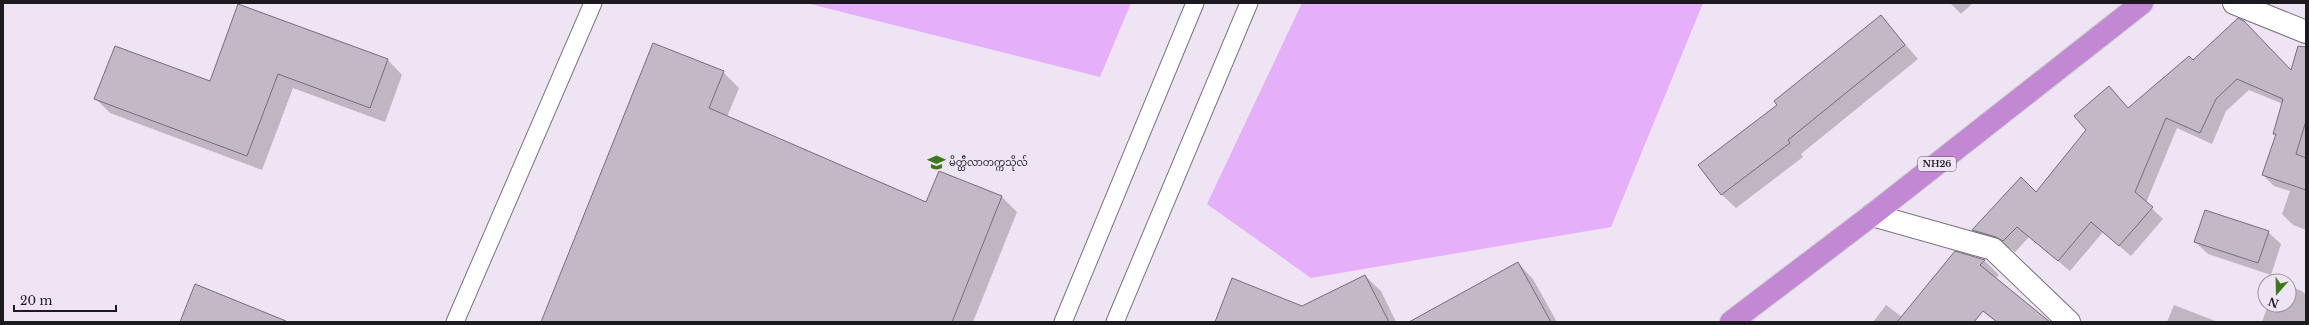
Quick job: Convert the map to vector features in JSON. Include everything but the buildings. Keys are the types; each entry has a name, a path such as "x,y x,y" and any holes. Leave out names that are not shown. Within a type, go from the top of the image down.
{"highway":[{"name":"NH26","path":"1731,322 1872,215 2142,3"}],"street":[{"path":"2234,3 2306,32"},
{"path":"1872,215 1993,249 2069,322"}],"lane":[{"path":"455,322 594,3"},
{"path":"1063,322 1195,3"},
{"path":"1115,322 1249,3"}],"shaded area":[{"path":"806,3 1131,3 1100,77"},
{"path":"1302,3 1703,3 1611,227 1311,278 1207,204"}],"place":[{"name":"မိတ္ထီလာတက္ကသိုလ်","path":"936,162"}]}
